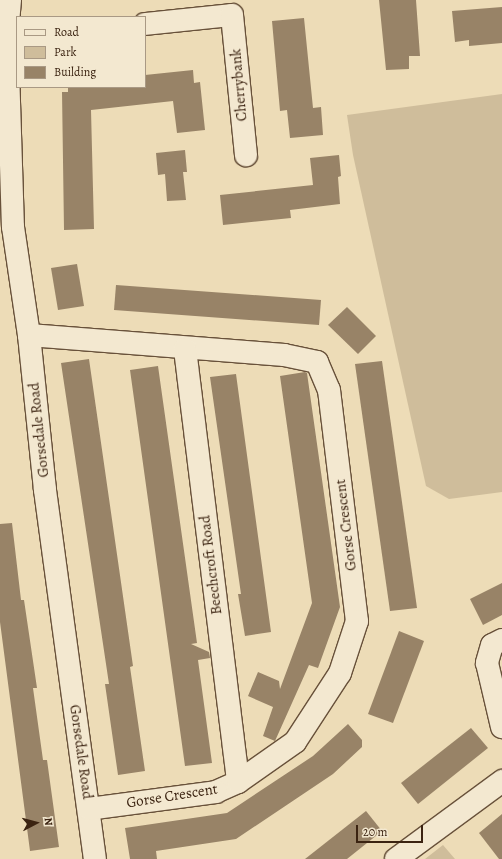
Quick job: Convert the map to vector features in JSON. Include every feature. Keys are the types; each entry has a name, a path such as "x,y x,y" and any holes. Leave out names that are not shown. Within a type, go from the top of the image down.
{"street":[{"name":"Gorsedale Road","path":"10,0 12,37 12,227 29,335 45,490 95,859"},
{"name":"Cherrybank","path":"146,24 232,7 246,155"},
{"name":"Gorse Crescent","path":"29,335 185,349 284,355 317,362 329,390 358,621 340,673 295,742 238,782 216,792 89,809"},
{"name":"Beechcroft Road","path":"185,349 238,782"},
{"path":"502,640 492,645 488,663 502,727"},
{"path":"396,859 502,781"}],"green space":[{"path":"502,94 502,492 449,499 426,486 353,155 347,115"},
{"path":"443,845 455,859 425,859"}],"building":[{"path":"379,0 416,0 420,56 409,56 409,69 386,70"},
{"path":"502,7 502,43 469,46 469,40 455,42 452,11"},
{"path":"304,18 313,108 321,107 323,135 290,138 287,110 280,111 272,21"},
{"path":"193,70 194,83 200,82 205,130 177,133 173,101 91,110 94,229 64,230 62,92 68,92 68,88 146,88 146,75"},
{"path":"185,150 187,172 183,172 186,200 167,201 165,174 158,175 156,153"},
{"path":"339,155 341,176 338,177 340,204 290,210 291,218 223,225 220,195 313,185 310,158"},
{"path":"77,264 84,306 58,310 51,268"},
{"path":"116,285 321,300 319,325 114,310"},
{"path":"347,307 376,336 358,354 328,325"},
{"path":"89,359 133,666 130,667 145,771 118,775 105,684 109,684 61,363"},
{"path":"382,361 417,608 390,611 355,364"},
{"path":"158,366 197,643 191,644 209,652 210,658 198,660 212,763 185,766 130,370"},
{"path":"305,372 307,373 340,607 318,668 309,665 275,741 263,736 273,707 248,696 258,672 279,681 280,689 312,603 280,376"},
{"path":"236,374 271,632 245,636 238,594 241,594 210,377"},
{"path":"12,523 21,600 24,600 37,688 33,688 43,760 47,760 59,847 30,851 0,622 0,524"},
{"path":"502,583 502,615 483,625 470,599"},
{"path":"399,631 424,641 393,723 368,714"},
{"path":"348,724 362,740 362,747 333,774 236,839 156,851 157,859 130,859 125,828 227,813 313,756"},
{"path":"471,728 488,748 418,804 401,783"},
{"path":"366,811 382,831 347,859 305,859"},
{"path":"502,814 502,859 499,859 479,833"}]}
